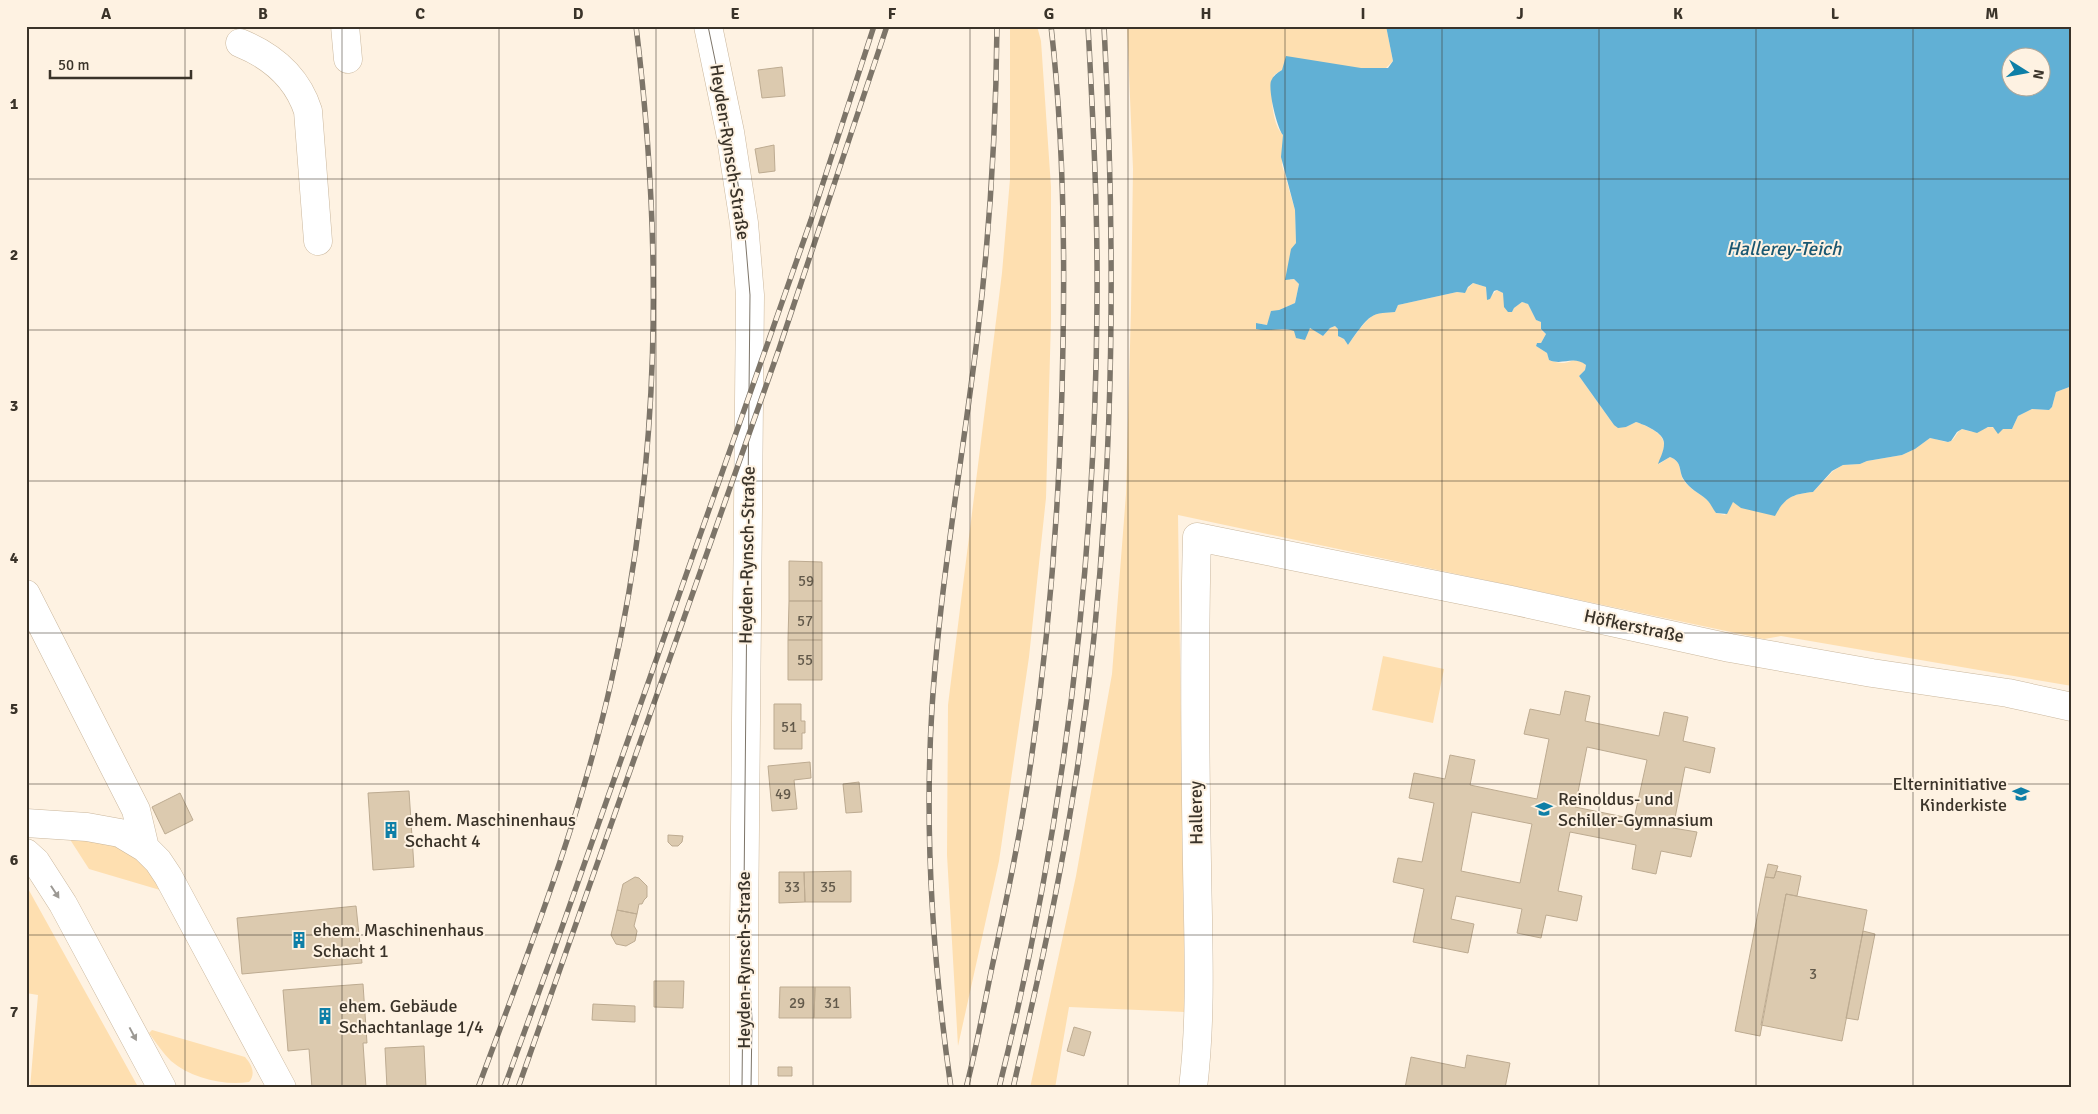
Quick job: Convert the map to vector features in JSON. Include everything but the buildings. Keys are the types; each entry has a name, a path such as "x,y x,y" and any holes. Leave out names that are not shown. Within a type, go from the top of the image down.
{"street":[{"path":"345,26 348,59"},
{"name":"Heyden-Rynsch-Straße","path":"708,26 730,132 740,196 750,295 744,1088"},
{"path":"240,43 258,51 287,72 303,95 308,111 318,240"},
{"name":"Höfkerstraße","path":"1197,537 1502,598 1730,648 1872,673 2008,693 2072,707"},
{"name":"Hallerey","path":"1193,1088 1198,1022 1199,951 1195,743 1197,537"},
{"path":"26,594 136,810 146,848"},
{"path":"26,823 87,827 120,833 146,848 168,876 282,1088"},
{"path":"26,852 36,862 63,904 162,1088"}],"shaded area":[{"path":"1010,26 1037,26 1041,41 1051,187 1051,320 1046,498 1029,657 999,861 958,1046 947,855 948,705 1002,273 1010,179"},
{"path":"1127,26 1386,26 1393,61 1385,69 1282,70 1274,75 1272,106 1276,123 1283,135 1282,165 1295,210 1296,243 1290,280 1294,279 1299,284 1295,303 1279,310 1267,325 1256,323 1269,328 1283,330 1311,328 1323,336 1330,328 1335,326 1338,329 1339,337 1344,339 1348,345 1373,315 1395,312 1398,305 1457,292 1463,293 1473,283 1486,287 1487,300 1497,290 1503,293 1512,312 1522,302 1528,304 1536,320 1541,322 1541,330 1546,334 1541,343 1537,343 1536,346 1547,353 1549,360 1566,363 1579,360 1586,365 1585,370 1579,376 1614,425 1626,427 1636,422 1661,436 1664,446 1659,464 1670,457 1677,461 1684,481 1707,500 1716,513 1725,515 1733,502 1775,515 1786,500 1795,495 1813,492 1833,471 1843,465 1860,464 1902,455 1915,449 1930,438 1949,442 1962,429 1972,432 1989,427 2012,429 2018,416 2032,409 2049,410 2052,407 2056,392 2072,386 2072,686 1781,636 1764,639 1178,515 1185,1012 1069,1007 1055,1088 1030,1088 1076,876 1112,674 1126,494 1131,309 1133,169"},
{"path":"1383,656 1444,669 1433,723 1372,710"},
{"path":"72,838 120,847 147,867 160,890 89,869 71,841"},
{"path":"26,885 137,1088 30,1088 38,995 26,993"},
{"path":"152,1030 245,1057 250,1063 252,1070 251,1079 249,1082 239,1083 219,1082 188,1072 165,1055 149,1033"}],"water":[{"name":"Hallerey-Teich","path":"1386,26 2072,26 2072,386 2056,392 2052,407 2049,410 2032,409 2018,416 2012,429 2003,429 1998,434 1993,427 1988,427 1977,433 1962,429 1948,442 1930,438 1915,449 1902,455 1860,464 1843,465 1832,471 1813,492 1795,495 1786,501 1775,516 1741,508 1733,502 1727,514 1716,513 1707,500 1689,486 1682,477 1677,461 1670,457 1658,464 1664,444 1658,433 1636,422 1626,427 1618,428 1614,425 1579,376 1585,370 1586,365 1577,361 1554,362 1549,360 1547,353 1536,346 1537,343 1541,343 1546,334 1541,329 1541,322 1536,320 1528,304 1522,302 1512,312 1508,312 1504,307 1503,293 1497,290 1487,300 1486,287 1473,283 1465,293 1457,292 1398,305 1395,312 1376,314 1368,319 1348,345 1344,339 1338,336 1338,329 1335,326 1330,328 1323,336 1310,328 1305,340 1296,338 1294,331 1256,329 1256,323 1267,325 1271,311 1279,310 1295,303 1299,284 1294,279 1285,280 1291,249 1296,243 1295,210 1281,157 1283,135 1278,125 1272,100 1270,86 1272,79 1282,70 1286,56 1361,68 1388,68 1393,61"}],"tram line":[{"path":"708,26 730,132 744,223 750,295 742,1088"},
{"path":"750,989 752,1019 751,1088"}],"railway":[{"path":"478,1088 552,885 585,782 612,678 628,597 640,516 648,434 652,353 651,190 636,26"},
{"path":"504,1088 811,220 874,26"},
{"path":"518,1088 779,349 887,26"},
{"path":"951,1088 939,994 932,899 929,803 932,708 940,614 972,378 986,255 994,140 997,26"},
{"path":"966,1088 1008,893 1027,788 1044,657 1054,552 1062,395 1064,264 1061,145 1051,26"},
{"path":"999,1088 1022,992 1058,797 1082,602 1095,405 1097,306 1096,201 1088,26"},
{"path":"1013,1088 1058,883 1085,716 1096,618 1104,520 1111,322 1111,224 1104,26"}],"place":[{"name":"Elterninitiative Kinderkiste","path":"2021,794"},
{"name":"Reinoldus- und Schiller-Gymnasium","path":"1544,809"},
{"name":"ehem. Maschinenhaus Schacht 4","path":"391,830"},
{"name":"ehem. Maschinenhaus Schacht 1","path":"299,940"},
{"name":"ehem. Gebäude Schachtanlage 1/4","path":"325,1016"}]}
